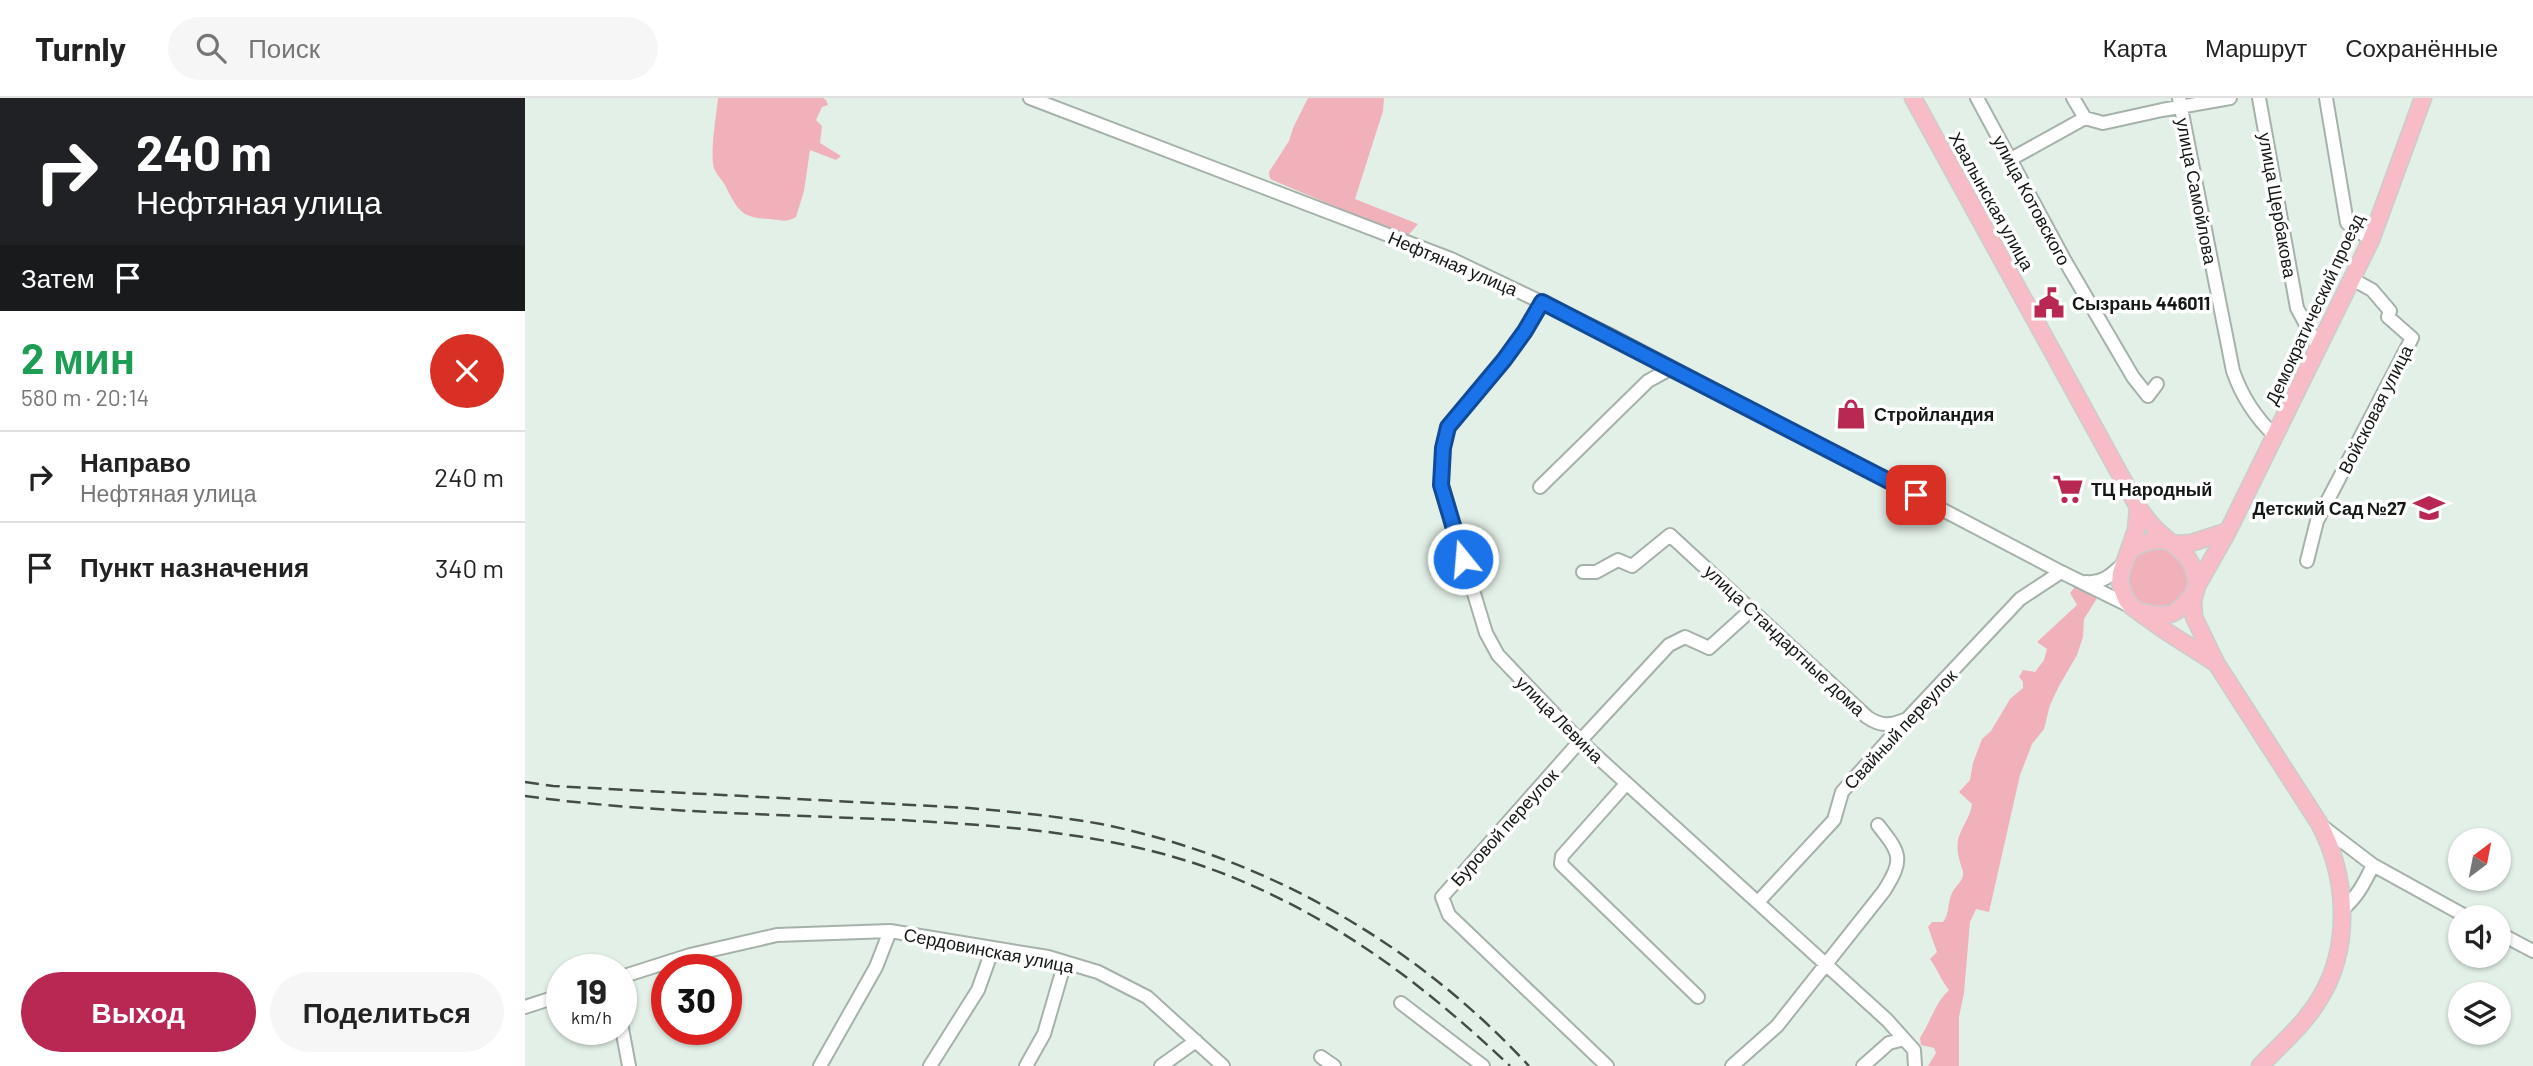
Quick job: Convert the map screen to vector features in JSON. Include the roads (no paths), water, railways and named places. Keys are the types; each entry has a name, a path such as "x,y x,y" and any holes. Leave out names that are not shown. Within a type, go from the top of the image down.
{"main road":[{"name":"Хвалынская улица","path":"1913,98 2138,507 2156,531 2173,543"},
{"name":"Демократический проезд","path":"2197,588 2319,349 2371,240 2423,98"},
{"path":"2138,507 2136,530 2121,573 2122,591 2136,609 2216,663"},
{"path":"2127,557 2140,544 2152,541 2191,543 2228,531"},
{"path":"2173,543 2187,555 2192,565 2197,588 2193,601 2193,617 2216,663 2319,823 2330,844 2338,877 2342,911 2339,949 2326,988 2306,1017 2260,1066"},
{"path":"2136,609 2161,616 2173,614 2184,606 2197,588"}],"street":[{"name":"улица Котовского","path":"1977,98 2064,261 2133,377 2148,396 2157,384"},
{"path":"2073,98 2085,118 2103,124 2180,102 2231,98"},
{"path":"2084,98 2085,118"},
{"name":"улица Щербакова","path":"2259,98 2297,309 2319,349"},
{"path":"2326,98 2347,223 2371,240"},
{"name":"Нефтяная улица","path":"1034,99 1451,259 1672,368 2136,609"},
{"name":"улица Самойлова","path":"2180,102 2233,371 2242,395 2260,422 2275,436"},
{"path":"2011,159 2085,118"},
{"name":"Войсковая улица","path":"2307,561 2317,521 2412,338 2388,317 2390,311 2372,290 2352,279"},
{"name":"улица Левина","path":"1542,302 1504,360 1448,427 1443,448 1441,485 1486,633 1498,655 1580,741 1887,1020 1914,1050 1915,1066"},
{"path":"1540,487 1648,381 1672,368"},
{"name":"улица Стандартные дома","path":"1583,572 1596,572 1618,560 1632,566 1670,535 1867,717 1875,722 1891,725 1907,719"},
{"path":"2082,582 2096,583 2110,576 2127,557"},
{"name":"Свайный переулок","path":"1758,902 1833,820 1842,792 1907,719 2019,599 2061,572"},
{"name":"Буровой переулок","path":"1607,1066 1449,915 1442,897 1669,645 1685,637 1709,648 1751,610"},
{"path":"1626,784 1562,856 1561,864 1697,998"},
{"path":"2319,823 2373,865 2448,906"},
{"path":"1732,1066 1777,1026 1884,891 1897,869 1896,848 1878,825"},
{"path":"2342,911 2358,893 2373,865"},
{"path":"820,1066 876,967 890,931"},
{"name":"Сердовинская улица","path":"637,972 690,955 777,935 890,931 1065,962 1098,972 1147,997 1223,1066"},
{"path":"2511,939 2533,951"},
{"path":"930,1066 978,990 993,948"},
{"path":"1027,1066 1044,1034 1065,962"},
{"path":"525,1007 546,1000"},
{"path":"1401,1003 1483,1066"},
{"path":"1863,1066 1889,1043 1904,1039"},
{"path":"1161,1066 1196,1041"},
{"path":"625,1045 629,1066"},
{"path":"1321,1058 1334,1066"}],"railway":[{"path":"525,782 553,786 969,808 1085,821 1162,839 1221,858 1334,911 1387,944 1437,981 1485,1022 1529,1066"},
{"path":"525,796 665,809 1024,829 1107,841 1188,861 1268,893 1343,934 1412,981 1510,1066"}],"place":[{"name":"Сызрань 446011","path":"2049,303"},
{"name":"Стройландия","path":"1851,414"},
{"name":"ТЦ Народный","path":"2068,489"},
{"name":"Детский Сад №27","path":"2429,508"}]}
